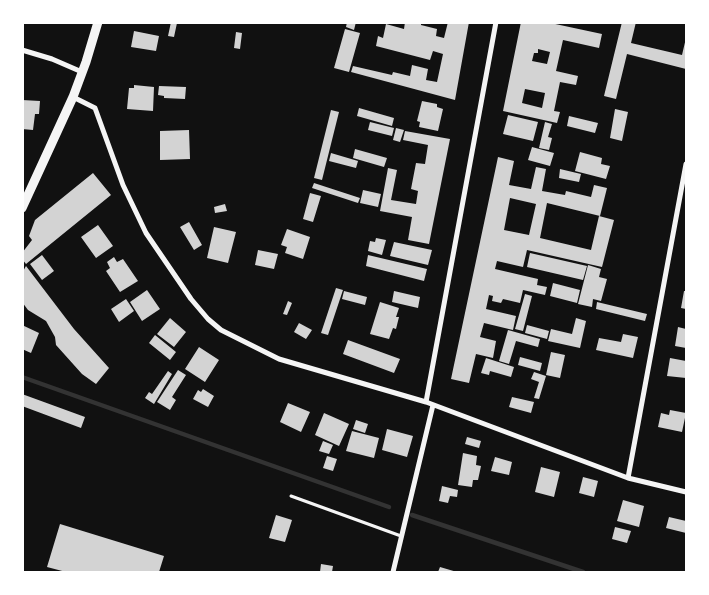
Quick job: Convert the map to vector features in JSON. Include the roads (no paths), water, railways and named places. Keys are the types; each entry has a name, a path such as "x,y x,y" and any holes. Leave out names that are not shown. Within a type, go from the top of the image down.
{"street":[{"path":"22,208 73,97 98,22"},
{"path":"426,402 496,22"},
{"path":"22,50 52,59 82,72"},
{"path":"73,97 95,108 123,185 146,233 191,299 208,319 240,340 279,359 426,402 628,478 686,492"},
{"path":"628,478 686,164"},
{"path":"393,572 433,405"}],"lane":[{"path":"291,496 402,536"}],"waterway":[{"path":"22,377 389,507"},
{"path":"412,515 583,572"}]}
